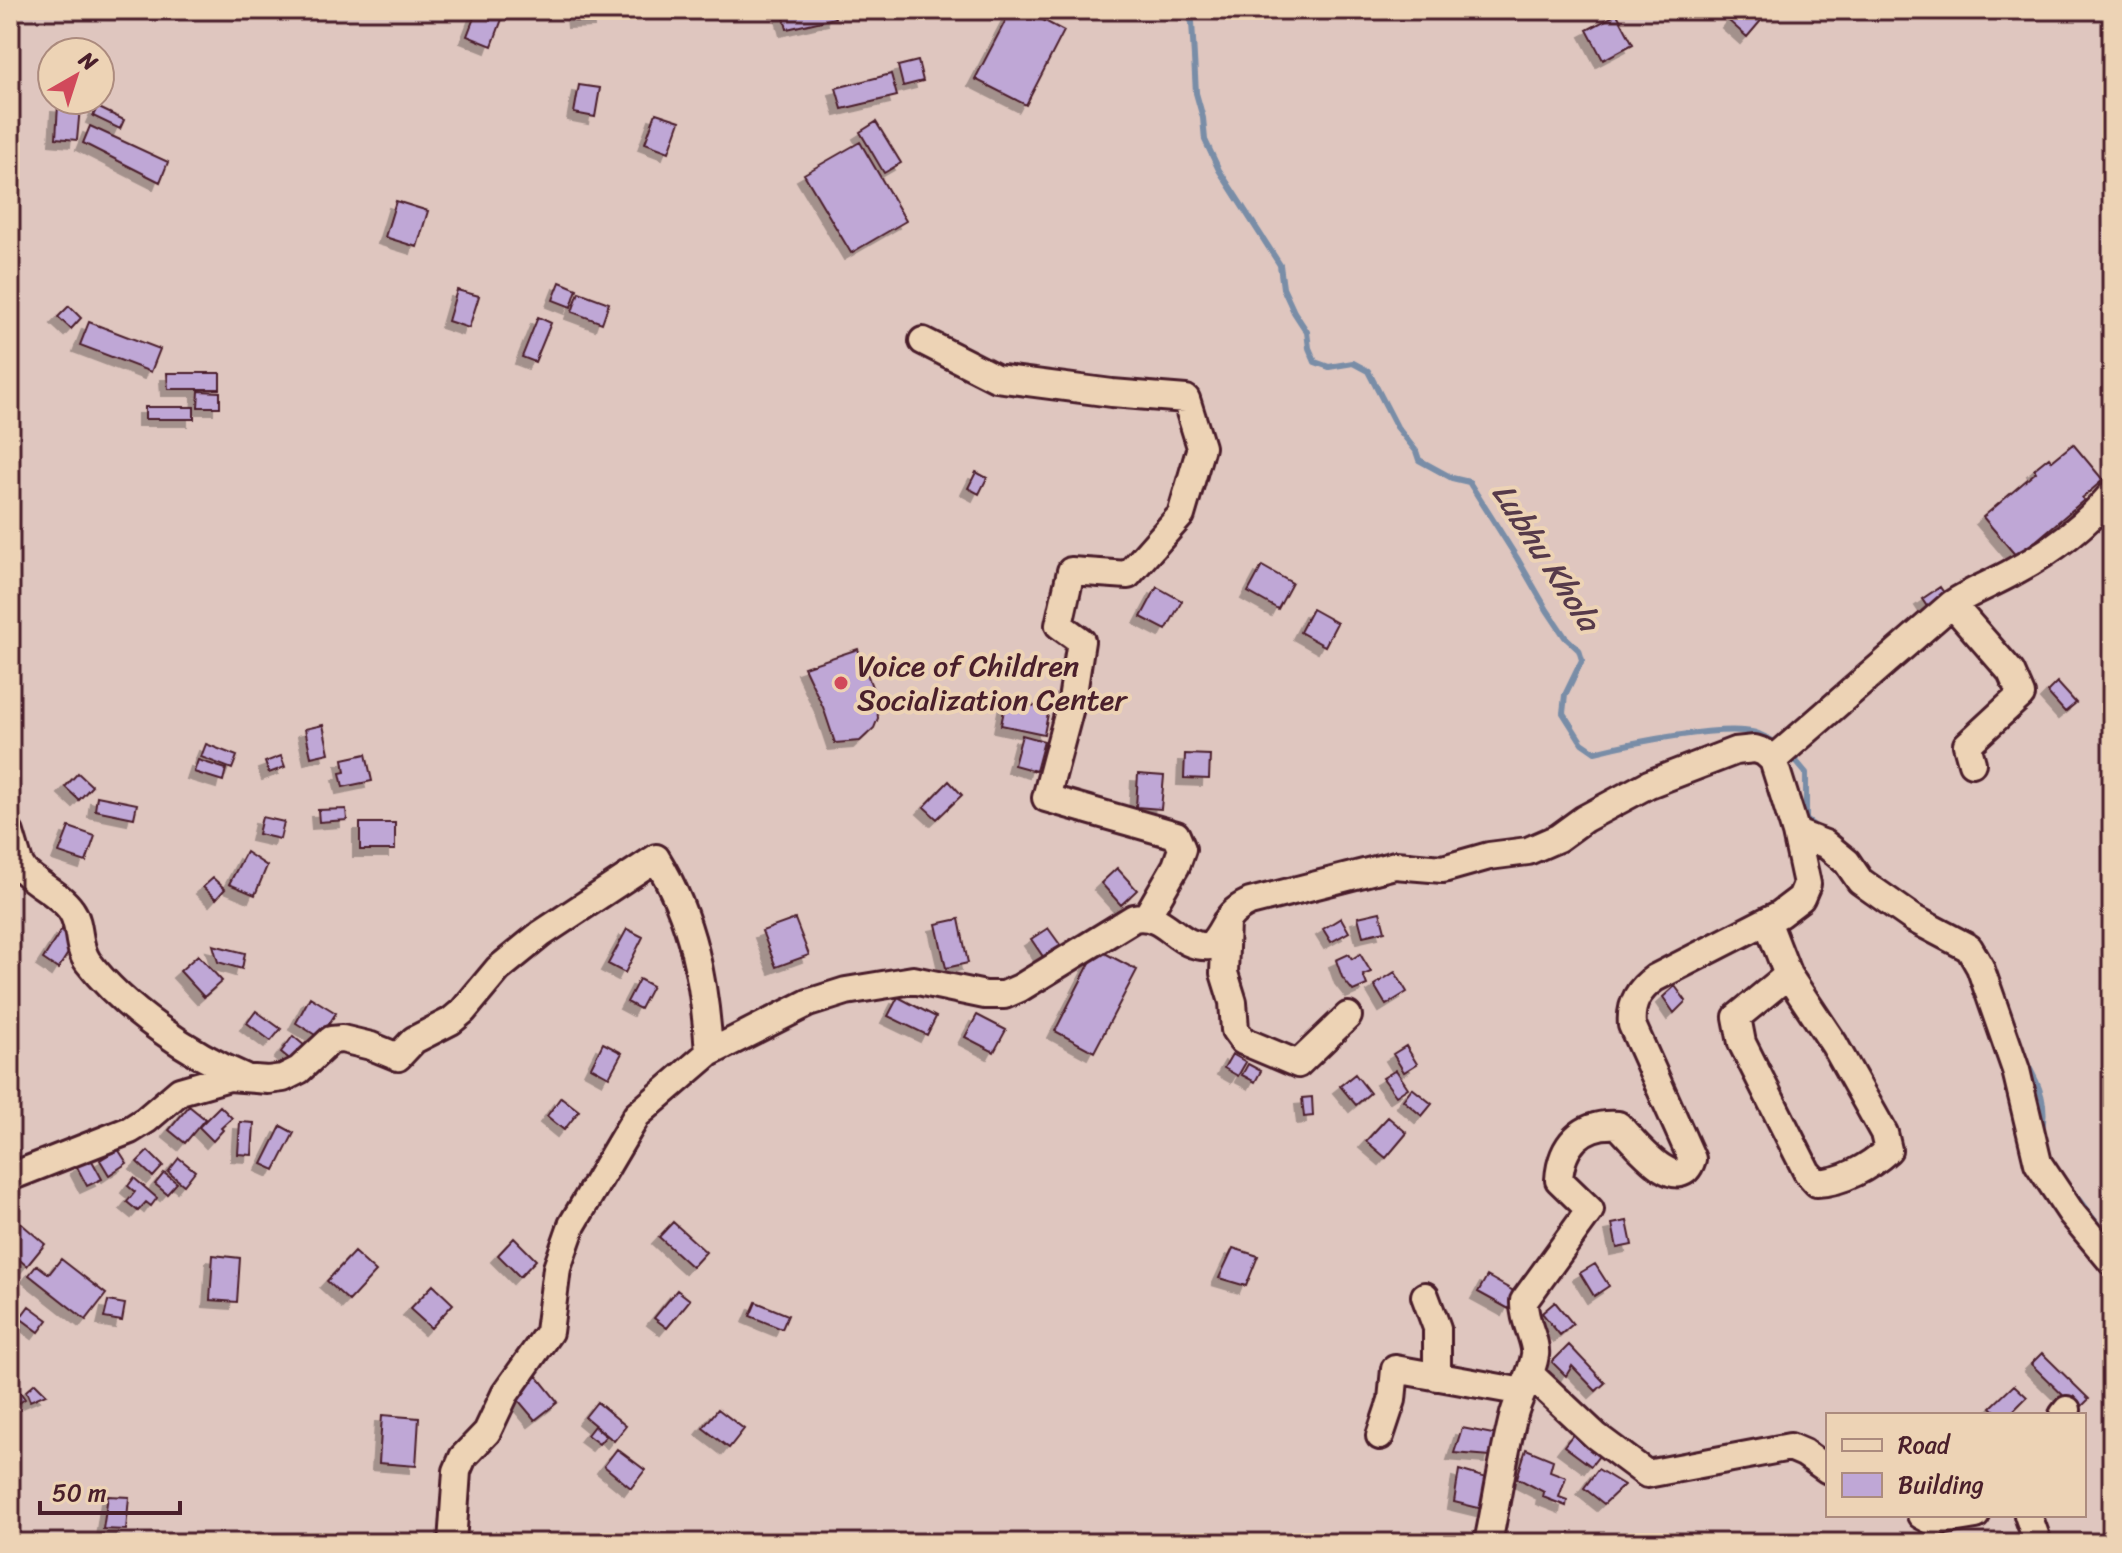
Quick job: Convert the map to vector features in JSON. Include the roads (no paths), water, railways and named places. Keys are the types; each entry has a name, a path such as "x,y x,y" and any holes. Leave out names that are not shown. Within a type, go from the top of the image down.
{"street":[{"path":"923,341 996,378 1186,399 1201,447 1181,515 1128,575 1071,571 1059,625 1081,641 1072,700 1046,798 1176,835 1182,849 1176,866 1147,916"},
{"path":"452,1543 457,1471 463,1457 487,1432 505,1394 549,1332 557,1268 572,1225 637,1115 709,1053 808,1003 846,991 913,980 985,995 1004,995 1134,918 1147,916 1157,920 1183,941 1199,947 1210,946 1217,939 1226,918 1238,908 1262,898 1395,865 1443,869 1489,856 1528,851 1558,838 1584,819 1649,784 1735,751 1782,751 1952,604 1976,588 2011,574 2063,543 2112,494"},
{"path":"1952,604 2011,672 2021,695 1967,745 1972,763"},
{"path":"1488,1543 1525,1385 1536,1351 1523,1313 1524,1301 1590,1210 1559,1180 1565,1150 1575,1137 1588,1128 1618,1125 1661,1169 1672,1174 1683,1173 1690,1168 1692,1159 1632,1025 1633,1003 1655,978 1767,921 1801,898 1807,884 1782,751"},
{"path":"10,833 24,871 70,907 76,917 82,953 104,980 154,1023 214,1064 244,1077"},
{"path":"1796,833 1825,844 1847,862 1860,881 1914,919 1969,948 1980,967 2012,1057 2038,1163 2072,1214 2112,1262"},
{"path":"10,1177 130,1130 180,1091 229,1077 283,1078 299,1070 331,1040 342,1039 371,1046 398,1057 414,1040 451,1021 463,1011 498,969 541,934 656,858 669,880 698,960 706,1007 709,1053"},
{"path":"1226,918 1224,973 1233,1002 1235,1030 1243,1041 1298,1064 1348,1016"},
{"path":"1767,921 1788,975 1834,1044 1884,1133 1888,1150 1876,1160 1831,1183 1817,1183 1807,1172 1742,1043 1737,1027 1737,1017 1788,975"},
{"path":"1425,1296 1437,1328 1437,1377"},
{"path":"1380,1436 1392,1400 1395,1369 1512,1390 1525,1385"},
{"path":"1525,1385 1647,1474 1790,1447 1826,1469"},
{"path":"1925,1517 1934,1522 1964,1517"},
{"path":"2029,1517 2038,1543"}],"waterway":[{"name":"Lubhu Khola","path":"1183,10 1192,22 1196,93 1205,140 1219,170 1280,265 1283,288 1307,332 1315,362 1329,367 1353,363 1368,371 1397,427 1416,451 1419,460 1452,478 1469,482 1547,610 1565,637 1579,650 1582,660 1565,695 1563,713 1582,743 1595,752 1676,736 1741,731 1756,733 1779,744"},
{"name":"Lubhu Khola","path":"1790,754 1806,773 1806,820 1820,830"},
{"name":"Lubhu Khola","path":"2026,1062 2041,1096 2044,1114 2041,1134"},
{"name":"Lubhu Khola","path":"2063,1179 2112,1243"}],"place":[{"name":"Voice of Children Socialization Center","path":"841,683"}]}
